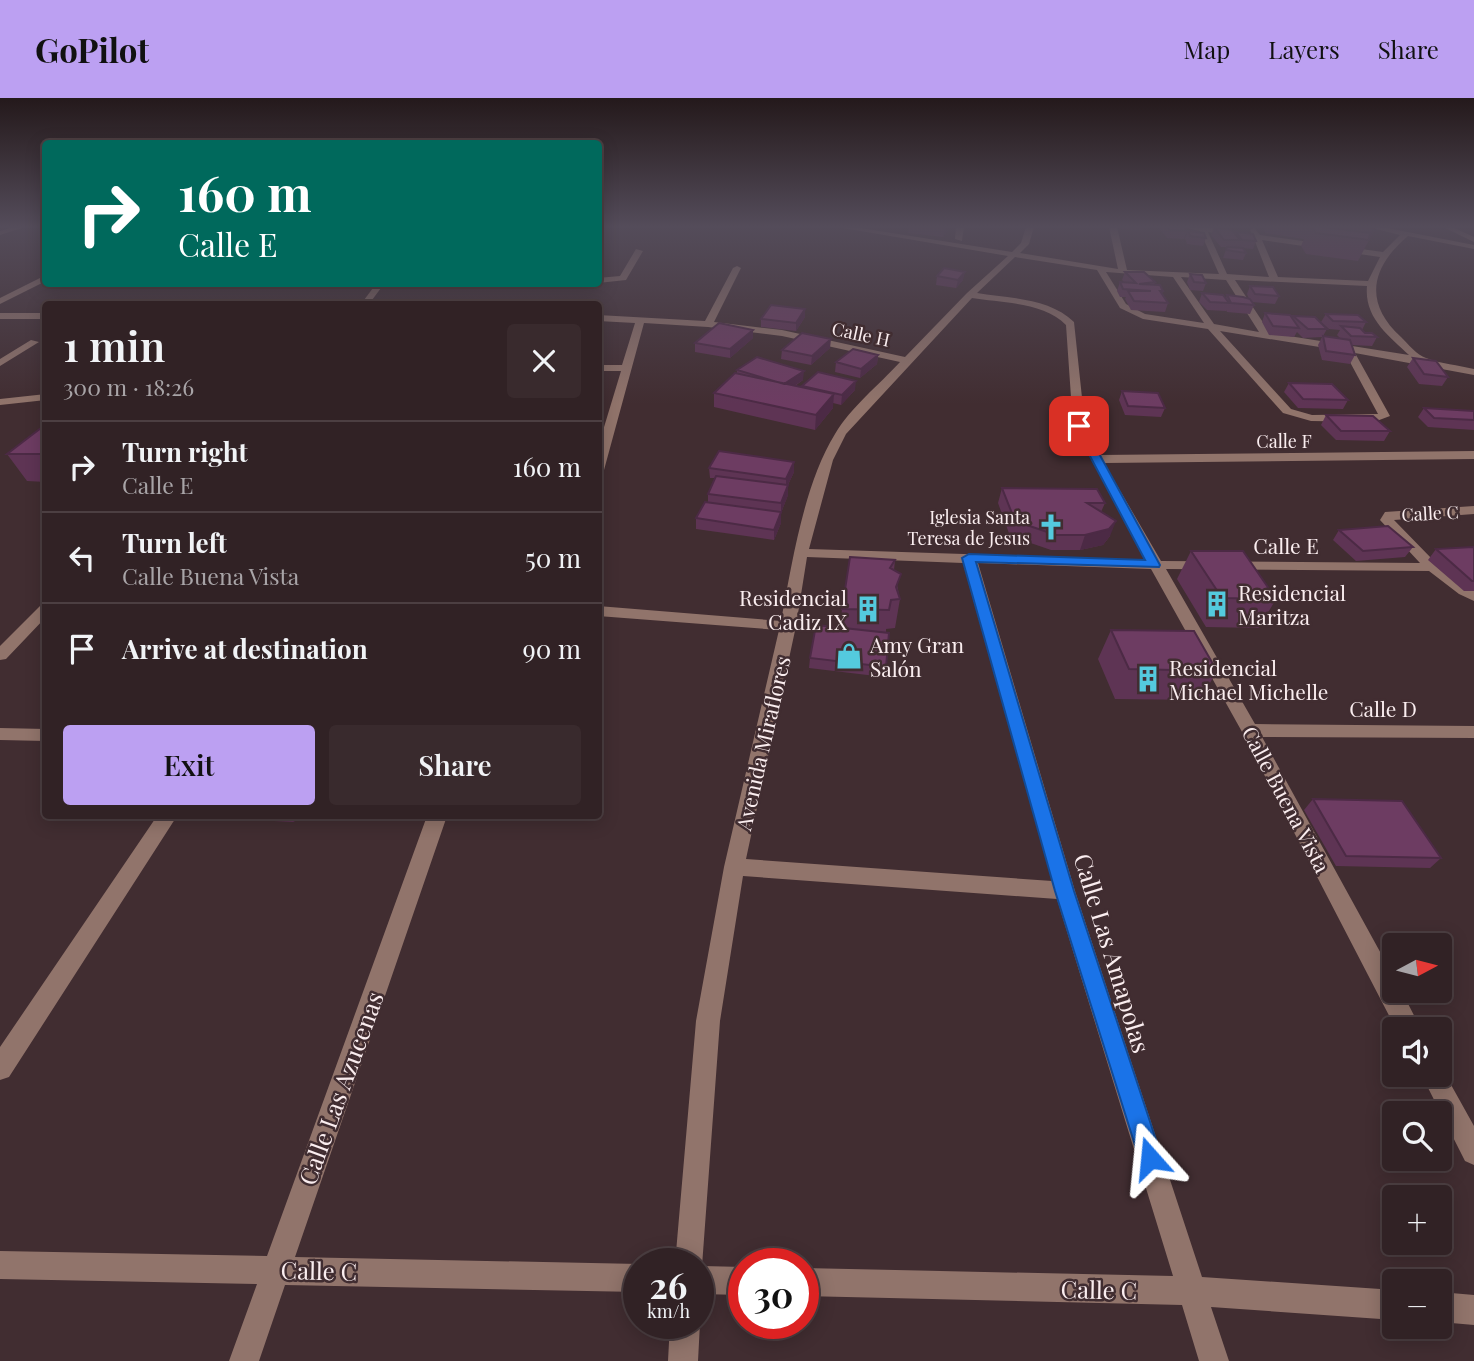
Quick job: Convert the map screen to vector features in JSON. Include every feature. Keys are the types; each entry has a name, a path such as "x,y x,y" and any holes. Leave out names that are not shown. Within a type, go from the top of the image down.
{"street":[{"path":"0,301 29,286"},
{"path":"708,324 728,286"},
{"name":"Avenida Miraflores","path":"691,1248 708,1021 734,867 788,626 801,553 827,460 841,433 858,413 980,286"},
{"path":"1111,286 1127,310 1154,319 1420,360 1474,372"},
{"path":"1183,286 1211,327 1287,411 1311,418 1380,418 1384,413 1348,349"},
{"path":"1233,286 1266,336"},
{"path":"1370,286 1369,299 1373,310 1420,360"},
{"name":"Calle Buena Vista","path":"970,295 1049,309 1072,324 1079,426 1154,565 1250,730 1403,1017"},
{"path":"0,316 42,316"},
{"name":"Calle H","path":"602,318 708,324 782,333 908,361"},
{"path":"602,462 640,320"},
{"path":"0,363 34,342"},
{"path":"602,368 628,368"},
{"path":"0,402 42,397"},
{"name":"Calle F","path":"1095,459 1474,455"},
{"name":"Calle C","path":"1434,567 1390,524 1387,517 1396,514 1474,510"},
{"name":"Calle E","path":"801,553 1154,565 1434,567"},
{"name":"Calle Las Amapolas","path":"969,558 1065,891 1214,1361"},
{"path":"1434,567 1457,587 1474,596"},
{"path":"602,611 788,626"},
{"path":"0,655 42,612"},
{"name":"Calle D","path":"1250,730 1474,732"},
{"path":"0,734 42,735"},
{"path":"0,1068 165,819"},
{"name":"Calle Las Azucenas","path":"244,1361 436,819"},
{"path":"734,867 1065,891"},
{"path":"1440,1087 1474,1152"},
{"name":"Calle C","path":"0,1265 623,1278"},
{"name":"Calle C","path":"819,1282 1193,1291 1382,1303"},
{"path":"1452,1308 1474,1310"},
{"path":"683,1361 684,1339"}],"building":[{"path":"1122,286 1160,286 1163,291 1160,291 1168,303 1134,301 1128,291 1151,291 1123,289"},
{"path":"1250,286 1273,287 1279,296 1255,294"},
{"path":"1202,293 1223,295 1229,303 1210,302"},
{"path":"1227,295 1250,299 1254,305 1231,303"},
{"path":"771,305 805,309 796,323 761,319"},
{"path":"1265,313 1290,315 1299,328 1273,326"},
{"path":"1326,314 1358,315 1366,322 1333,321"},
{"path":"1293,316 1315,317 1327,329 1308,329"},
{"path":"719,323 753,330 730,349 695,343"},
{"path":"1341,326 1360,328 1377,337 1351,336"},
{"path":"802,333 831,339 812,356 782,350"},
{"path":"1323,336 1350,340 1355,355 1326,351"},
{"path":"853,349 878,355 861,369 836,362"},
{"path":"757,357 804,371 784,384 737,370"},
{"path":"1413,358 1436,361 1448,377 1424,374"},
{"path":"818,372 856,381 842,395 802,386"},
{"path":"735,373 834,394 816,415 714,393"},
{"path":"1289,383 1332,384 1348,400 1303,399"},
{"path":"1122,391 1158,393 1165,408 1128,406"},
{"path":"1424,408 1474,411 1474,420 1434,418"},
{"path":"1326,415 1373,416 1390,431 1341,431"},
{"path":"41,428 42,428 42,454 7,454"},
{"path":"719,451 794,462 786,479 709,468"},
{"path":"716,476 788,485 781,503 708,494"},
{"path":"1002,488 1097,489 1105,503 1087,503 1116,521 1109,529 1085,535 1056,535 1015,521"},
{"path":"705,502 781,512 774,530 696,518"},
{"path":"1388,526 1413,547 1363,551 1339,530"},
{"path":"1473,547 1474,581 1436,549"},
{"path":"1191,551 1243,551 1276,599 1222,598"},
{"path":"850,557 895,560 890,568 901,574 896,587 900,599 891,600 889,610 842,609"},
{"name":"Amy Gran Salón","path":"816,625 889,633 886,667 810,658"},
{"path":"1111,630 1194,631 1217,671 1129,669"},
{"path":"1313,799 1402,801 1441,858 1346,856"}],"place":[{"name":"Iglesia Santa Teresa de Jesus","path":"1051,527"},
{"name":"Residencial Maritza","path":"1217,604"},
{"name":"Residencial Cadiz IX","path":"868,609"},
{"name":"Amy Gran Salón","path":"849,656"},
{"name":"Residencial Michael Michelle","path":"1148,679"}],"route":[{"path":"1079,426 1154,565 969,558 1065,891 1150,1158"}]}
